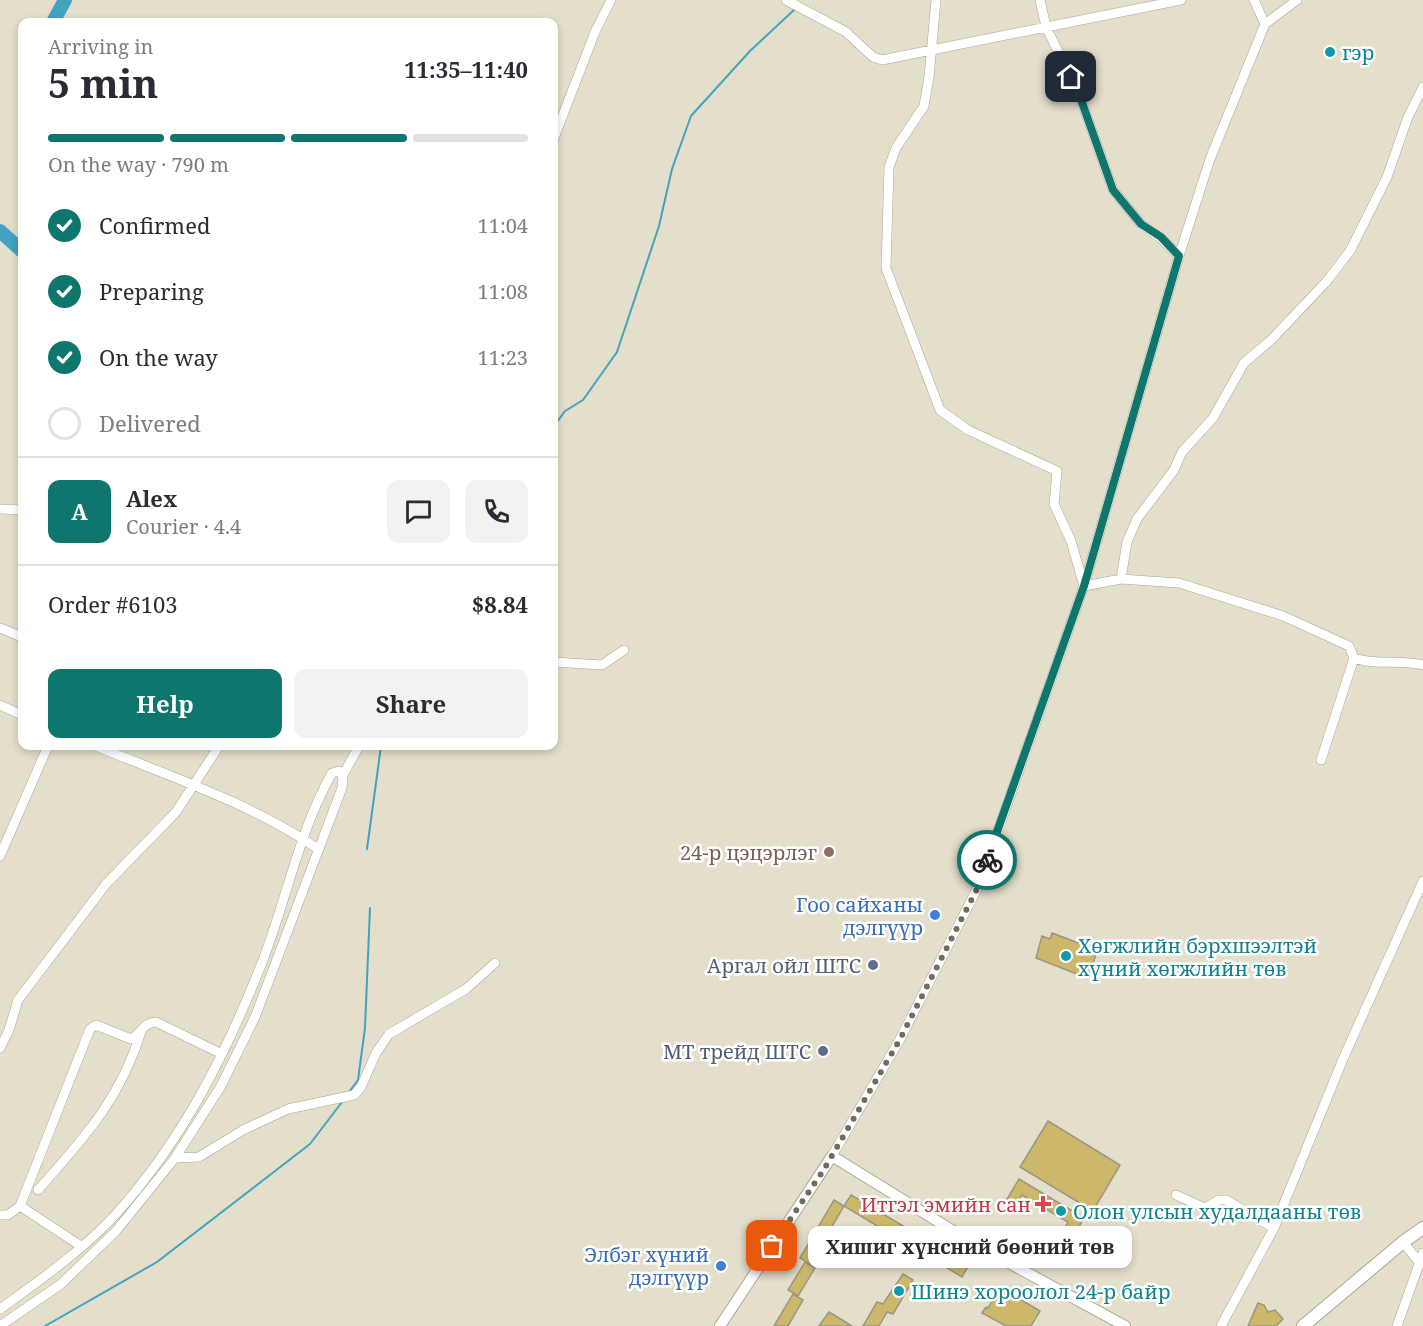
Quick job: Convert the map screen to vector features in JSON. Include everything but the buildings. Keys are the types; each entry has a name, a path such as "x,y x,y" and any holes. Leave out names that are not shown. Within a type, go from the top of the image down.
{"main road":[{"path":"1303,1326 1403,1242 1423,1228"}],"street":[{"path":"558,128 595,32 611,0"},
{"path":"786,0 846,32 873,57 882,60 893,60 932,50 1181,0"},
{"path":"936,0 924,106 896,148 889,167 886,268 940,410 968,430 1058,471 1054,504 1071,541 1084,586"},
{"path":"1040,0 1046,27 1079,94 1113,190 1141,224 1161,237 1179,256"},
{"path":"1254,0 1265,24"},
{"path":"720,1326 832,1156 899,1041 978,887 1084,586 1179,256 1210,159 1265,24 1297,0"},
{"path":"1121,579 1127,542 1137,519 1174,470 1182,452 1213,417 1244,363 1272,340 1326,282 1350,251 1387,177 1408,117 1423,87"},
{"path":"0,509 18,510"},
{"path":"1084,586 1121,579 1179,583 1283,616 1349,646 1354,658 1321,760"},
{"path":"0,628 18,635"},
{"path":"558,662 602,665 624,650"},
{"path":"1354,658 1368,663 1411,662 1423,665"},
{"path":"0,705 18,713"},
{"path":"0,856 46,750"},
{"path":"106,750 265,817 318,849"},
{"path":"0,1047 9,1030 18,1000 105,884 176,812 216,750"},
{"path":"0,1326 61,1284 116,1231 175,1158 221,1086 255,1017 342,788 343,775 357,750"},
{"path":"0,1309 56,1269 115,1215 168,1150 213,1075 264,959 302,838 332,773 339,771 343,775"},
{"path":"1221,1326 1274,1228 1343,1059 1423,881"},
{"path":"175,1158 199,1157 243,1130 288,1109 354,1095 361,1087 376,1053 389,1034 466,989 495,963"},
{"path":"0,1215 8,1215 20,1206 90,1029 96,1025 131,1039 143,1027 156,1022 222,1054"},
{"path":"38,1190 97,1123 133,1059 143,1027"},
{"path":"832,1156 976,1245 1125,1326"},
{"path":"1176,1195 1205,1208 1219,1200 1226,1200 1274,1228"},
{"path":"20,1206 81,1246"},
{"path":"1403,1242 1419,1262"},
{"path":"1397,1326 1423,1252"}],"waterway":[{"path":"55,18 65,0"},
{"path":"558,421 565,411 583,400 617,352 659,226 672,169 691,116 750,51 795,9"},
{"path":"0,231 18,247"},
{"path":"367,849 380,750"},
{"path":"349,1092 358,1080 365,1028 370,908"},
{"path":"45,1326 157,1262 310,1144 342,1102"}],"way so far":[{"path":"772,1246 823,1171 899,1041 978,887 987,860"}],"place":[{"name":"гэр","path":"1330,52"},
{"name":"24-р цэцэрлэг","path":"829,852"},
{"name":"Гоо сайханы дэлгүүр","path":"935,915"},
{"name":"Хөгжлийн бэрхшээлтэй хүний хөгжлийн төв","path":"1066,956"},
{"name":"Аргал ойл ШТС","path":"873,965"},
{"name":"МТ трейд ШТС","path":"823,1051"},
{"name":"Итгэл эмийн сан","path":"1043,1204"},
{"name":"Олон улсын худалдааны төв","path":"1061,1211"},
{"name":"Хишиг хүнсний бөөний төв","path":"772,1246"},
{"name":"Элбэг хүний дэлгүүр","path":"721,1266"},
{"name":"Шинэ хороолол 24-р байр","path":"899,1291"}],"route":[{"path":"987,860 1012,788 1026,756 1041,705 1084,586 1179,256 1161,237 1141,224 1113,190 1071,77"}]}
